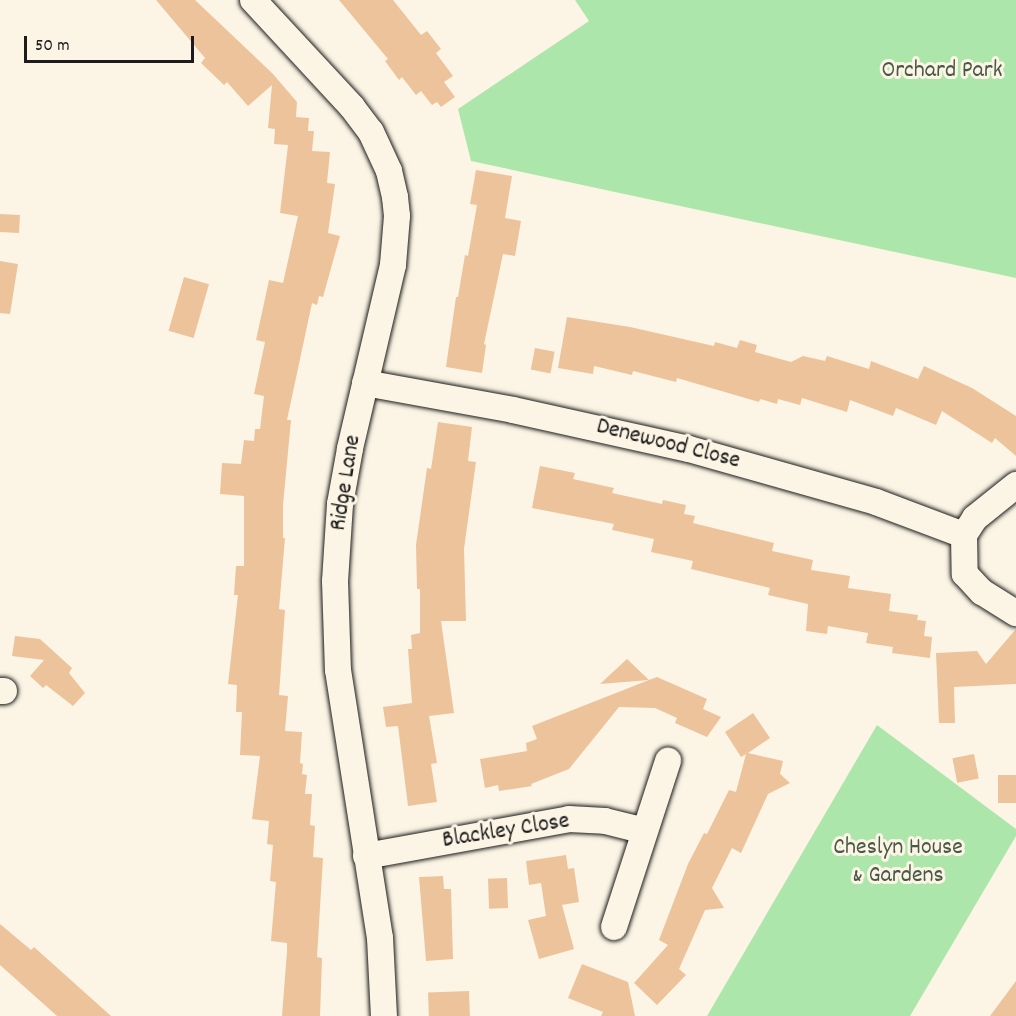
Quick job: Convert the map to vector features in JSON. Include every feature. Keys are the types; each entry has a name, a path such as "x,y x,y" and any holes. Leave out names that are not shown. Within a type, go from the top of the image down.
{"street":[{"name":"Ridge Lane","path":"253,0 352,107 370,132 390,171 398,216 393,266 365,383 340,504 335,581 338,670 380,938 384,1016"},
{"name":"Denewood Close","path":"365,383 513,410 689,448 876,502 964,535"},
{"path":"1016,485 975,518 964,535 965,574 982,592 1016,613"},
{"path":"614,927 668,761"},
{"name":"Blackley Close","path":"366,856 569,819 605,821 645,831"}],"green space":[{"name":"Orchard Park","path":"575,0 1016,0 1016,278 471,161 458,109 589,21"},
{"name":"Cheslyn House & Gardens","path":"877,725 1016,829 1016,836 910,1016 707,1016"}],"building":[{"path":"156,0 195,0 273,74 297,102 296,117 309,118 308,131 314,131 312,151 330,152 327,183 335,184 328,233 340,236 323,297 319,296 317,305 312,303 287,420 291,420 283,505 283,538 285,538 279,609 285,610 279,695 288,696 285,731 302,732 300,763 303,764 302,774 307,775 305,794 312,794 310,825 315,826 313,857 323,858 317,957 322,958 320,1016 282,1016 287,943 271,941 276,882 270,881 273,845 267,844 269,821 252,819 260,756 240,755 242,712 236,712 237,685 228,684 238,595 234,595 236,566 244,566 244,496 220,494 222,463 241,464 244,440 254,441 255,429 260,429 264,396 254,394 265,342 256,340 269,280 283,283 298,216 280,213 288,145 274,144 275,129 268,128 272,85 248,106 227,82 224,85 201,63 205,58"},
{"path":"339,0 393,0 421,35 427,31 441,49 436,53 453,76 444,82 455,97 441,107 437,102 432,105 421,91 416,95 402,77 399,80 385,61 388,59"},
{"path":"476,170 512,176 505,218 521,221 515,256 503,254 484,344 486,345 482,373 446,367 456,297 458,297 465,255 468,256 477,205 470,204"},
{"path":"0,214 20,215 19,233 0,232"},
{"path":"0,261 18,264 10,314 0,313"},
{"path":"184,277 209,284 194,338 169,331"},
{"path":"567,317 630,327 714,346 715,342 737,348 740,340 757,345 755,352 791,362 803,356 825,361 827,356 869,369 871,361 918,379 924,366 972,388 1016,416 1016,456 995,438 992,443 942,411 936,425 896,408 893,416 850,400 847,412 802,398 800,405 778,399 777,404 760,399 759,402 677,378 676,382 633,371 632,375 594,366 593,374 558,368"},
{"path":"535,348 555,352 550,373 531,370"},
{"path":"438,422 472,427 468,461 476,462 464,549 466,621 441,621 454,713 429,716 437,763 431,764 437,802 408,806 398,726 386,727 383,707 412,703 408,649 412,649 411,635 420,633 420,589 417,589 416,545 427,468 431,469"},
{"path":"540,466 575,473 573,479 614,488 612,493 662,504 663,500 686,505 684,514 695,516 693,523 774,543 772,551 813,560 811,570 850,576 848,588 891,594 889,611 918,615 917,620 926,621 924,636 932,637 930,658 892,653 893,647 866,643 868,633 828,626 827,634 806,631 808,604 768,595 770,588 691,569 693,561 651,552 654,539 612,530 614,524 532,508"},
{"path":"1016,629 1016,684 954,687 955,723 939,723 936,653 977,651 986,664"},
{"path":"15,636 40,639 72,668 69,673 85,693 73,706 46,685 43,688 30,676 44,660 12,656"},
{"path":"627,659 649,680 600,684"},
{"path":"657,677 707,699 703,709 721,717 707,737 675,723 677,718 655,708 619,707 569,769 531,784 532,786 499,791 498,785 485,788 480,759 527,751 526,743 537,739 532,726"},
{"path":"753,713 770,738 748,753 783,761 780,774 790,783 768,794 741,853 732,848 712,888 724,908 705,910 679,969 686,975 657,1005 634,983 668,945 659,940 688,864 704,833 707,834 729,790 736,792 746,754 741,757 725,732"},
{"path":"974,754 979,779 957,783 952,758"},
{"path":"998,775 1016,775 1016,803 998,803"},
{"path":"566,855 568,869 574,868 579,902 562,905 574,949 539,959 528,920 546,916 541,883 529,885 526,861"},
{"path":"443,876 444,889 451,889 453,959 426,961 419,877"},
{"path":"507,878 508,908 489,909 488,879"},
{"path":"0,924 31,950 34,947 111,1016 57,1016 0,965"},
{"path":"582,964 628,982 635,1016 601,1016 603,1012 568,998"},
{"path":"1016,981 1016,1016 990,1016"},
{"path":"469,991 470,1016 429,1016 428,992"}]}
